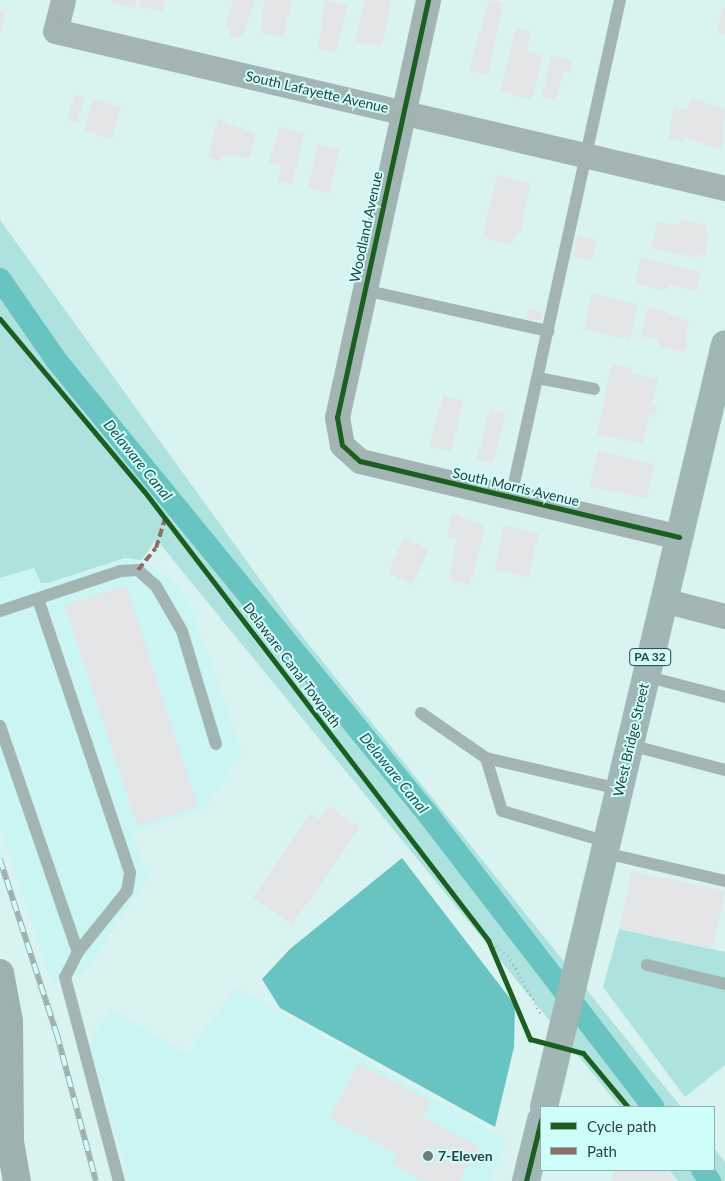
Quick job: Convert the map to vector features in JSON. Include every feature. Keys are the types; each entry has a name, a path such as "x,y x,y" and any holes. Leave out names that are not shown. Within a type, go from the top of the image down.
{"highway":[{"path":"0,973 9,1020 10,1142 17,1181"}],"main road":[{"name":"West Bridge Street","path":"544,1106 553,1024 578,971 663,600 723,361"},
{"path":"529,1180 540,1125"}],"street":[{"name":"South Lafayette Avenue","path":"63,0 55,31 725,188"},
{"name":"Woodland Avenue","path":"351,455 337,432 337,418 402,112 428,0"},
{"name":"South Morris Avenue","path":"351,455 360,461 679,537"},
{"path":"663,600 725,616"}],"lane":[{"path":"511,497 584,156 620,0"},
{"path":"364,290 548,330"},
{"path":"538,378 594,389"},
{"path":"0,611 120,571 138,570 156,586 182,631 216,744"},
{"path":"38,599 130,873 127,891 78,952 65,977 119,1181"},
{"path":"646,676 725,697"},
{"path":"421,713 486,758 619,789"},
{"path":"0,726 78,952"},
{"path":"630,744 725,770"},
{"path":"486,758 502,811 606,847 725,881"},
{"path":"647,965 725,984"}],"path":[{"path":"482,932 488,940 496,959"},
{"path":"488,940 508,955 553,1024"}],"shaded area":[{"path":"0,220 290,621 680,1106 619,1106 156,539 142,560 125,558 48,583 41,583 34,568 0,578"},
{"path":"125,559 142,561 157,569 175,583 191,607 242,751 203,810 133,833 148,876 84,973 52,983 0,826 0,579 34,569 40,584 47,585"},
{"path":"402,858 515,1005 514,1047 495,1127 280,1008 262,979 290,949"},
{"path":"619,929 725,952 725,1065 685,1097 603,987"},
{"path":"236,987 507,1140 490,1181 129,1181 89,1042 111,1009 187,1054"},
{"path":"715,1149 725,1162 725,1181 678,1181 670,1171 715,1171"}],"building":[{"path":"113,0 136,0 135,8 112,3"},
{"path":"141,0 165,0 162,12 140,6"},
{"path":"233,0 255,0 242,38 230,36 231,28 225,27"},
{"path":"264,0 292,0 283,38 261,33"},
{"path":"325,0 348,5 336,52 318,49"},
{"path":"365,0 392,0 381,47 355,41"},
{"path":"489,0 503,4 488,74 469,70"},
{"path":"723,7 725,8 725,34 717,32"},
{"path":"0,10 5,12 1,31 0,31"},
{"path":"515,29 531,32 527,51 542,56 532,100 501,91"},
{"path":"551,56 572,60 570,73 564,70 556,100 542,96"},
{"path":"75,95 85,98 77,123 67,120"},
{"path":"691,98 725,109 722,150 684,137 682,142 669,138 674,108 687,110"},
{"path":"93,99 121,107 112,139 84,131"},
{"path":"218,119 256,134 250,158 224,155 220,161 208,157"},
{"path":"280,127 305,133 292,184 278,181 281,166 269,163"},
{"path":"318,144 339,149 329,193 308,188"},
{"path":"497,175 530,183 521,230 511,244 483,237"},
{"path":"681,219 707,225 703,232 708,233 705,255 700,253 697,258 651,248 658,222 680,225"},
{"path":"578,235 597,240 592,260 573,255"},
{"path":"641,257 700,272 697,291 670,285 663,290 635,283"},
{"path":"592,294 638,305 630,340 584,329"},
{"path":"648,306 689,321 685,338 688,348 684,352 658,347 658,340 641,336"},
{"path":"529,308 542,313 540,321 526,319"},
{"path":"612,364 632,368 631,373 659,379 651,405 657,406 654,415 649,414 643,444 597,434"},
{"path":"444,395 463,402 451,451 429,446"},
{"path":"490,410 505,414 492,463 477,459"},
{"path":"598,451 655,464 646,499 590,486"},
{"path":"452,513 485,526 470,585 449,580 457,539 448,536"},
{"path":"504,526 538,533 529,577 495,570"},
{"path":"404,538 429,549 413,585 388,574"},
{"path":"126,585 198,807 137,826 65,605"},
{"path":"329,806 360,827 292,925 253,897 311,813 320,819"},
{"path":"632,871 725,891 713,948 620,929"},
{"path":"359,1063 431,1102 423,1117 479,1147 460,1181 424,1181 391,1163 398,1155 329,1118"},
{"path":"614,1171 668,1171 675,1181 612,1181"}],"waterway":[{"name":"Delaware Canal","path":"0,279 56,360 430,817 652,1106"},
{"name":"Delaware Canal","path":"703,1171 710,1181"}],"railway":[{"path":"0,859 57,1034 96,1181"}],"marked path":[{"path":"138,570 156,548 165,518"}],"cycle path":[{"path":"428,0 337,417 342,445 360,461 679,537"},
{"name":"Delaware Canal Towpath","path":"0,319 144,491 488,940 530,1039 583,1053 627,1106"},
{"path":"526,1181 540,1124"}],"place":[{"name":"7-Eleven","path":"428,1156"}]}
